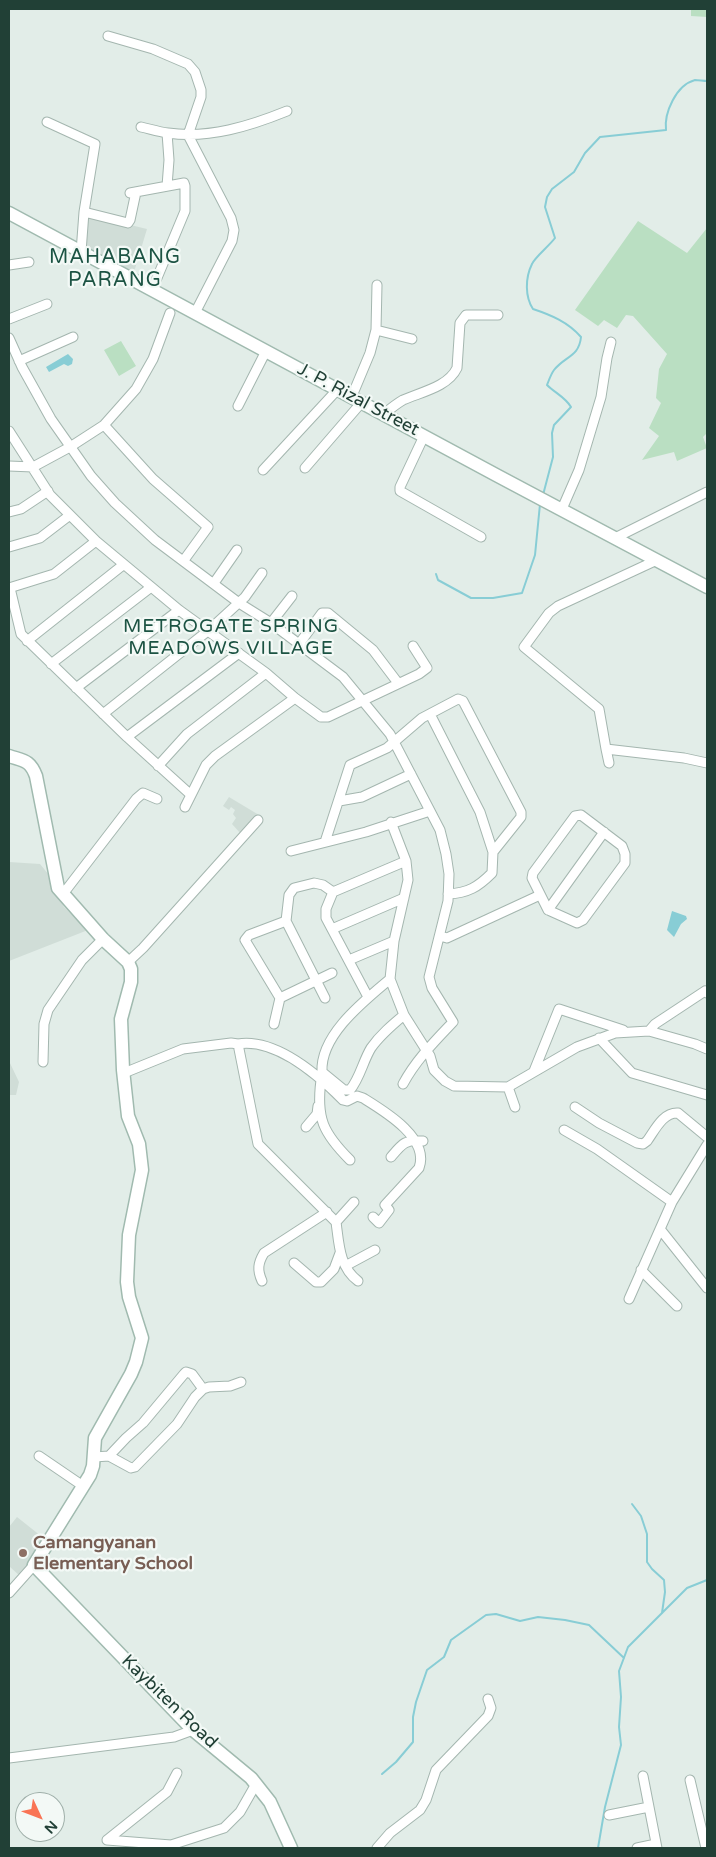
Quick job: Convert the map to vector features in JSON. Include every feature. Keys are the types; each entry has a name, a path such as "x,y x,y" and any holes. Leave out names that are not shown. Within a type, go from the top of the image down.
{"street":[{"path":"108,36 153,49 188,64 194,72 201,90 201,97 188,135 231,218 234,230 232,241 195,313"},
{"path":"142,127 166,133 188,135 242,128 288,111"},
{"path":"47,122 95,144 84,212 80,252"},
{"path":"166,133 169,160 167,186"},
{"path":"84,212 128,223 133,192 185,184 185,211 152,290"},
{"name":"J. P. Rizal Street","path":"11,218 152,290 707,587"},
{"path":"9,266 29,262"},
{"path":"305,468 357,399 376,330 377,285"},
{"path":"9,320 47,304"},
{"path":"9,466 33,467 70,447 104,424 136,389 153,359 170,313"},
{"path":"384,414 404,400 449,379 454,373 457,368 460,323 466,314 498,315"},
{"path":"376,330 412,339"},
{"path":"19,361 73,337"},
{"path":"9,339 41,403 70,447 115,503 155,540 343,677 395,741 440,830 446,854 449,874 448,894 430,977 432,988 453,1022 426,1050 403,1084"},
{"path":"558,507 578,470 601,397 611,342"},
{"path":"238,406 266,351"},
{"path":"263,470 338,389"},
{"path":"104,424 153,479 208,527 184,560"},
{"path":"9,431 48,491 123,566 322,717 328,717 419,674 427,668 413,646"},
{"path":"424,436 400,487 400,491 481,537"},
{"path":"9,512 21,509 48,491"},
{"path":"615,538 707,492"},
{"path":"9,547 40,538 70,515"},
{"path":"96,541 54,574 9,588 21,634 127,737 191,795"},
{"path":"214,583 237,550"},
{"path":"609,764 599,709 524,647 549,613 558,606 657,560"},
{"path":"27,641 123,566"},
{"path":"103,714 209,630 245,597 262,573"},
{"path":"51,664 150,588"},
{"path":"271,623 292,596"},
{"path":"76,688 179,610"},
{"path":"298,644 322,614 328,613 373,650 398,683"},
{"path":"127,737 239,653"},
{"path":"158,766 187,734 266,673"},
{"path":"185,807 206,765 215,756 295,698"},
{"path":"325,842 350,764 387,748 422,718 458,699 463,701 521,812 521,817 493,852"},
{"path":"430,714 480,812 493,852 492,873 487,878 477,887 455,894 448,894"},
{"path":"606,749 684,758 707,763"},
{"path":"9,756 27,762 33,767 58,888 103,939 128,962 131,969 131,982 121,1019 124,1073 128,1116 142,1156 142,1170 129,1235 127,1282 129,1297 142,1338 136,1362 95,1438 94,1457 90,1475 34,1565 9,1591"},
{"path":"338,801 362,797 411,774"},
{"path":"63,894 136,800 143,793 157,799"},
{"path":"291,851 366,832 430,810"},
{"path":"582,815 604,832 622,846 625,854 625,863 583,920 577,923 548,910 532,878 533,873 575,816 582,815"},
{"path":"128,962 143,948 258,820"},
{"path":"391,822 406,861 408,880 394,940 390,979 404,1015 430,1056 434,1070 445,1081 454,1086 508,1087 577,1047 615,1033 649,1031 707,1049"},
{"path":"548,910 604,832"},
{"path":"368,997 326,918 326,909 332,892 406,861"},
{"path":"325,998 286,921 289,895 294,888 314,883 322,885 332,892"},
{"path":"440,936 446,938 540,895"},
{"path":"332,929 404,898"},
{"path":"274,1024 280,998 245,940 248,935 286,921"},
{"path":"43,1062 44,1024 48,1010 82,960 103,939"},
{"path":"349,960 394,940"},
{"path":"280,998 332,973"},
{"path":"390,979 346,1019 329,1042 321,1063 322,1072 344,1090 350,1090 371,1048 386,1030 404,1015"},
{"path":"649,1031 655,1024 705,991 707,992"},
{"path":"534,1071 559,1009 631,1032"},
{"path":"599,1038 632,1073 707,1095"},
{"path":"124,1073 183,1049 231,1043 271,1047 285,1053 321,1080 343,1100 347,1101 357,1096 363,1098 419,1140 421,1162 419,1168 385,1205 389,1210 379,1223 373,1218"},
{"path":"238,1044 258,1144 336,1222 340,1253 344,1265 349,1275 358,1281"},
{"path":"306,1127 317,1114 321,1080"},
{"path":"508,1087 515,1106"},
{"path":"329,1088 318,1102 321,1120 334,1145 350,1160"},
{"path":"575,1107 599,1123 637,1143 643,1144 647,1141 664,1117 672,1112 678,1113 707,1137"},
{"path":"564,1130 597,1149 672,1202"},
{"path":"391,1157 401,1144 419,1140"},
{"path":"629,1299 672,1202 707,1145"},
{"path":"336,1222 354,1202"},
{"path":"262,1280 258,1272 259,1261 264,1253 327,1212"},
{"path":"660,1229 707,1288"},
{"path":"344,1265 375,1250"},
{"path":"294,1263 316,1282 321,1282 334,1269 340,1253"},
{"path":"641,1270 677,1306"},
{"path":"109,1456 148,1418 186,1372 192,1374 203,1389"},
{"path":"94,1457 109,1456 131,1468 135,1467 176,1424 203,1389 230,1386 241,1382"},
{"path":"39,1456 83,1486"},
{"name":"Kaybiten Road","path":"34,1565 193,1730 238,1766 256,1784 270,1802 291,1848"},
{"path":"377,1848 390,1833 423,1805 436,1770 488,1716 490,1708 488,1699"},
{"path":"9,1758 174,1737 193,1730"},
{"path":"177,1773 167,1792 107,1840 171,1845 224,1828 240,1812 256,1784"},
{"path":"637,1848 656,1846 643,1776"},
{"path":"690,1780 706,1848"},
{"path":"609,1815 649,1807"}],"shaded area":[{"path":"89,215 147,229 134,272 83,249"},
{"path":"229,797 259,815 241,834 232,824 236,818 233,814 235,810 231,807 229,810 223,806"},
{"path":"9,862 40,864 49,875 64,907 88,930 9,961"},
{"path":"9,1061 19,1082 16,1095 9,1095"},
{"name":"Camangyanan Elementary School","path":"17,1517 46,1540 21,1577 9,1566 9,1527"}],"green space":[{"path":"691,9 707,9 707,17 691,16"},
{"path":"638,221 687,253 707,228 707,433 703,437 707,448 677,461 674,452 642,460 659,436 649,428 661,403 656,398 659,369 667,354 633,316 626,315 617,328 604,320 598,326 575,310"},
{"path":"121,341 136,366 119,376 104,350"}],"water":[{"path":"68,354 73,359 72,364 68,366 64,364 49,372 46,367"},
{"path":"672,911 686,916 687,919 681,924 674,937 667,930"}],"waterway":[{"path":"543,495 553,457 552,433 554,425 571,407 566,400 547,385 558,365 577,349 581,337 571,327 533,309 528,299 527,281 532,264 555,238 545,207 547,197 552,189 574,172 585,153 600,137 666,130 669,108 682,88 695,80 707,81"},
{"path":"436,574 438,580 471,598 493,598 522,593 535,555 540,504"},
{"path":"632,1504 641,1516 647,1534 647,1562 664,1580 665,1592 662,1613"},
{"path":"598,1848 605,1807 621,1745 619,1727 621,1697 619,1671 628,1647 687,1588 707,1580"},
{"path":"382,1774 396,1762 413,1742 413,1717 427,1670 444,1657 451,1640 486,1615 496,1614 520,1621 538,1617 589,1625 624,1658"}],"place":[{"name":"Camangyanan Elementary School","path":"23,1553"}],"district":[{"name":"MAHABANG PARANG","path":"115,270"},
{"name":"METROGATE SPRING MEADOWS VILLAGE","path":"231,638"}]}
